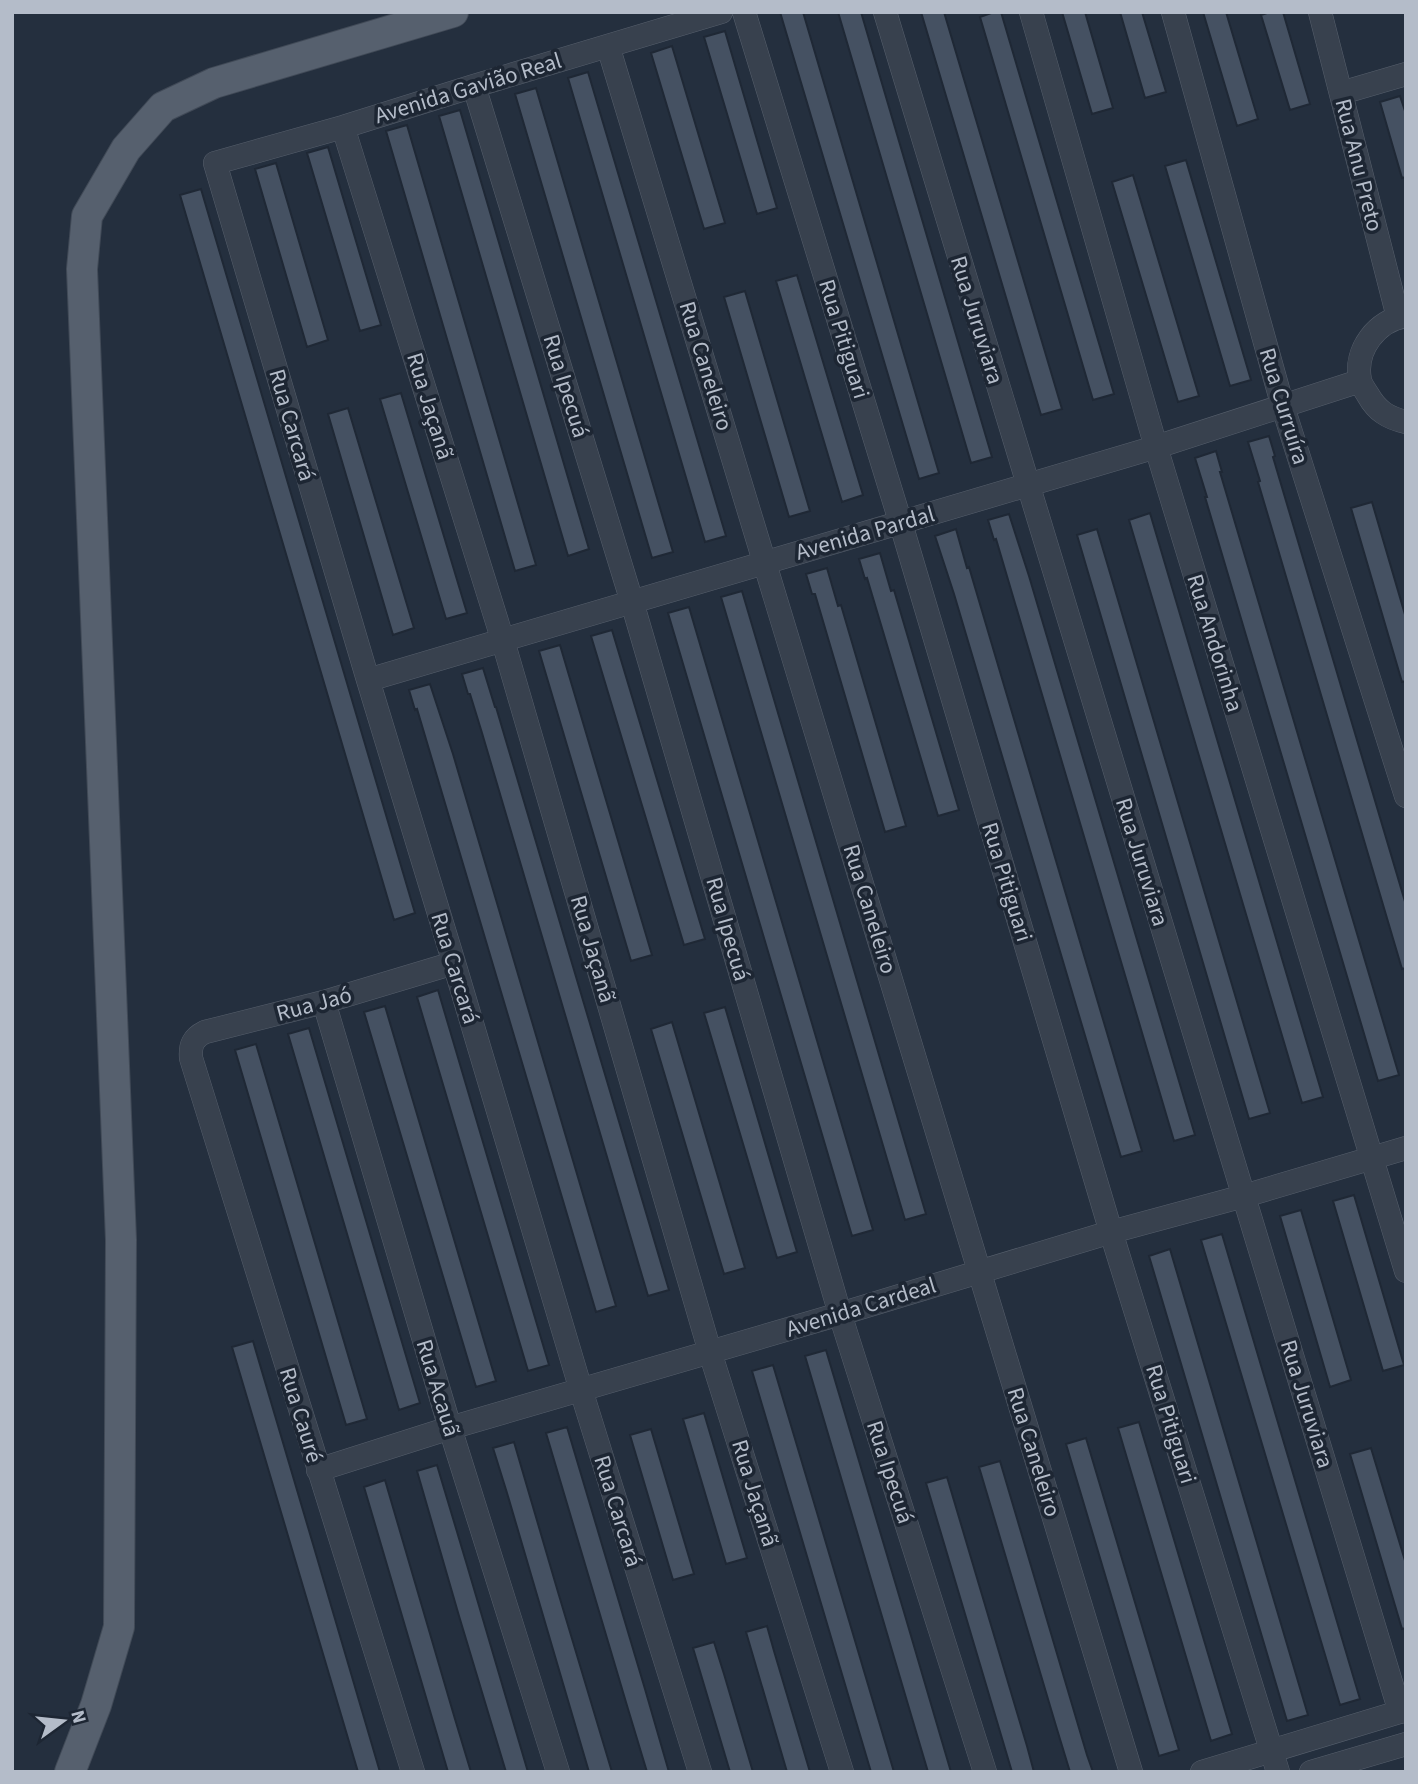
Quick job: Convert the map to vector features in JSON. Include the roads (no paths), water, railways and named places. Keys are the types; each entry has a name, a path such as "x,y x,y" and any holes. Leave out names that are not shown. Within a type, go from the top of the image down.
{"main road":[{"path":"69,1772 96,1705 119,1628 121,1240 82,269 87,216 126,149 163,107 214,83 453,12"}],"street":[{"name":"Avenida Gavião Real","path":"215,163 343,127 721,12"},
{"name":"Rua Pitiguari","path":"744,12 901,524 1111,1232 1275,1761"},
{"name":"Rua Juruviara","path":"885,12 1027,485 1403,1711"},
{"name":"Rua Andorinha","path":"1031,12 1156,447 1406,1271"},
{"name":"Rua Curruíra","path":"1172,12 1283,407 1406,796"},
{"name":"Rua Anu Preto","path":"1320,12 1402,317"},
{"name":"Rua Caneleiro","path":"608,46 1131,1772"},
{"path":"1341,93 1406,74"},
{"name":"Rua Ipecuá","path":"474,86 632,602 840,1314 985,1772"},
{"name":"Rua Jaçanã","path":"343,127 503,641 710,1352 842,1772"},
{"name":"Rua Carcará","path":"215,163 581,1390 699,1772"},
{"path":"1402,317 1382,325 1370,337 1362,353 1360,381 1374,406 1391,418 1406,422"},
{"name":"Avenida Pardal","path":"368,680 901,524 1156,447 1360,381"},
{"name":"Rua Jaó","path":"191,1058 190,1048 193,1041 205,1032 324,1002 454,963"},
{"name":"Rua Acauã","path":"324,1002 450,1429 558,1772"},
{"name":"Rua Cauré","path":"191,1058 413,1772"},
{"name":"Avenida Cardeal","path":"318,1470 1111,1232 1406,1148"},
{"path":"1202,1772 1275,1761 1403,1711"},
{"path":"1311,1772 1406,1744"}]}
